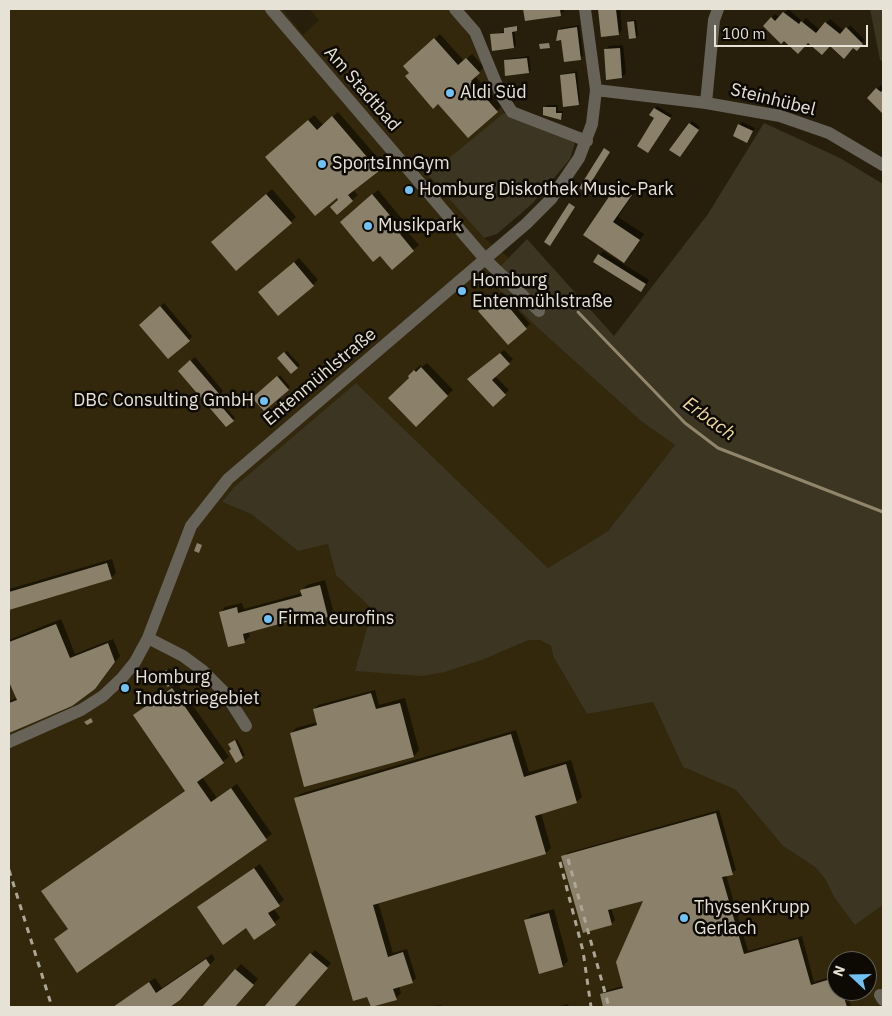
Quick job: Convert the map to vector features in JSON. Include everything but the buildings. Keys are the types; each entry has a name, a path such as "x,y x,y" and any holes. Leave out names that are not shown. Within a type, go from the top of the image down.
{"street":[{"name":"Am Stadtbad","path":"272,9 485,259 539,311"},
{"path":"455,9 475,32 501,95 512,112 587,141"},
{"name":"Entenmühlstraße","path":"9,742 54,724 103,696 131,667 148,638 191,526 228,479 485,259 539,212 551,199 579,158 592,124 596,90 585,9"},
{"name":"Steinhübel","path":"706,103 714,20 718,9"},
{"name":"Steinhübel","path":"596,90 754,110 803,122 853,146 883,165"},
{"path":"148,638 183,656 202,670 224,692 246,726"}],"shaded area":[{"path":"9,9 282,9 303,35 319,20 309,9 447,9 460,23 470,37 504,113 428,175 484,238 509,258 489,280 540,330 641,421 675,445 608,531 548,568 356,383 234,487 222,502 251,514 298,551 328,544 336,575 372,609 355,671 445,672 482,660 529,640 540,640 551,646 553,656 587,714 653,702 683,767 736,790 783,846 815,867 826,880 834,897 856,924 883,905 883,1007 9,1007"},
{"path":"870,9 883,9 883,62 880,60"},
{"path":"504,113 575,143 570,159 533,203 497,234 484,238 428,175"},
{"path":"764,123 840,158 883,184 883,905 855,925 834,897 826,880 815,867 783,846 736,790 683,767 653,702 587,714 553,656 551,646 540,640 529,640 482,660 445,672 423,676 355,671 372,609 336,575 328,544 298,551 251,514 222,502 234,487 356,383 548,568 608,531 675,445 641,421 540,330 488,279 527,239 614,336 708,214"}],"waterway":[{"name":"Erbach","path":"578,312 685,423 718,448 883,512"}],"railway":[{"path":"568,859 609,1007"},
{"path":"560,862 583,951 591,1007"},
{"path":"9,870 52,1007"}],"place":[{"name":"Aldi Süd","path":"450,93"},
{"name":"SportsInnGym","path":"322,164"},
{"name":"Homburg Diskothek Music-Park","path":"409,190"},
{"name":"Musikpark","path":"368,226"},
{"name":"Homburg Entenmühlstraße","path":"462,291"},
{"name":"DBC Consulting GmbH","path":"264,401"},
{"name":"Firma eurofins","path":"268,619"},
{"name":"Homburg Industriegebiet","path":"125,688"},
{"name":"ThyssenKrupp Gerlach","path":"684,918"}]}
